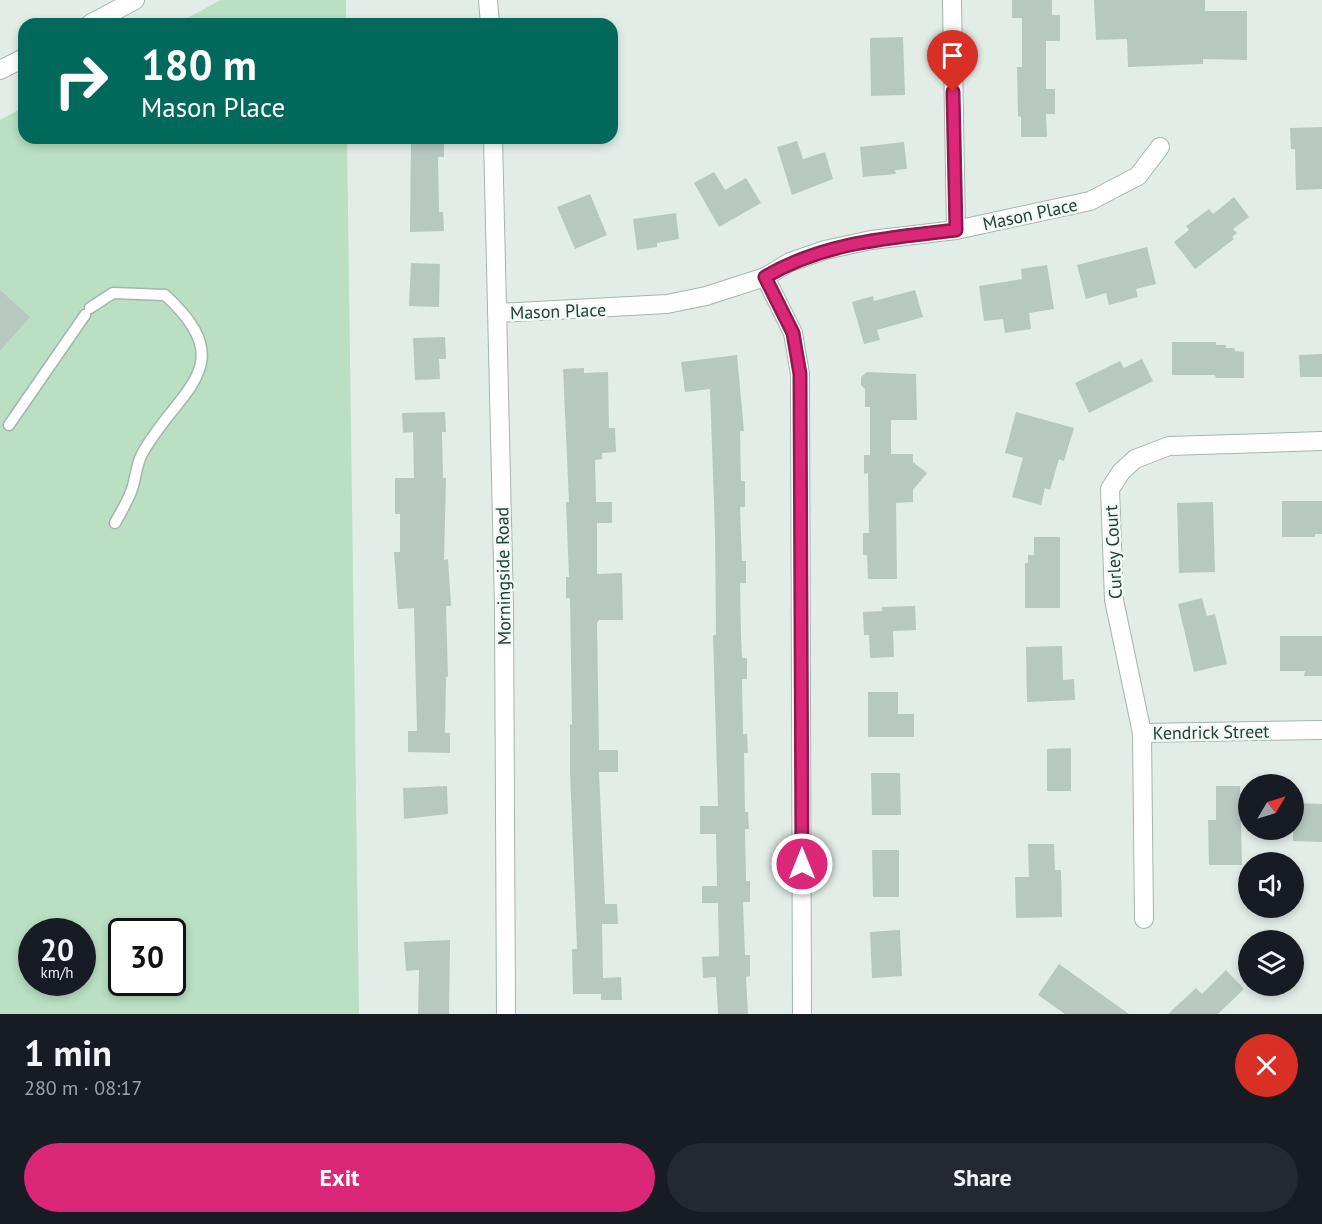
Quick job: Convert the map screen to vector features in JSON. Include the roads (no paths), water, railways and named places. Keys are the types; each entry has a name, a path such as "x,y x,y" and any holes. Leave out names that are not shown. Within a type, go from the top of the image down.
{"street":[{"path":"101,18 135,0"},
{"path":"488,0 490,18"},
{"path":"952,0 956,230"},
{"path":"0,70 18,61"},
{"name":"Morningside Road","path":"493,144 504,606 506,1014"},
{"name":"Mason Place","path":"497,313 667,304 706,296 765,277 790,262 825,250 871,240 956,230 1090,201 1138,176 1160,147"},
{"path":"765,277 793,333 800,374 802,1014"},
{"name":"Curley Court","path":"1142,733 1114,600 1110,489 1121,472 1135,459 1169,446 1322,441"},
{"name":"Kendrick Street","path":"1144,919 1142,733 1322,730"}],"lane":[{"path":"9,425 87,312 113,293 165,295 181,309 194,327 202,352 202,369 142,454 132,489 115,523"}]}
